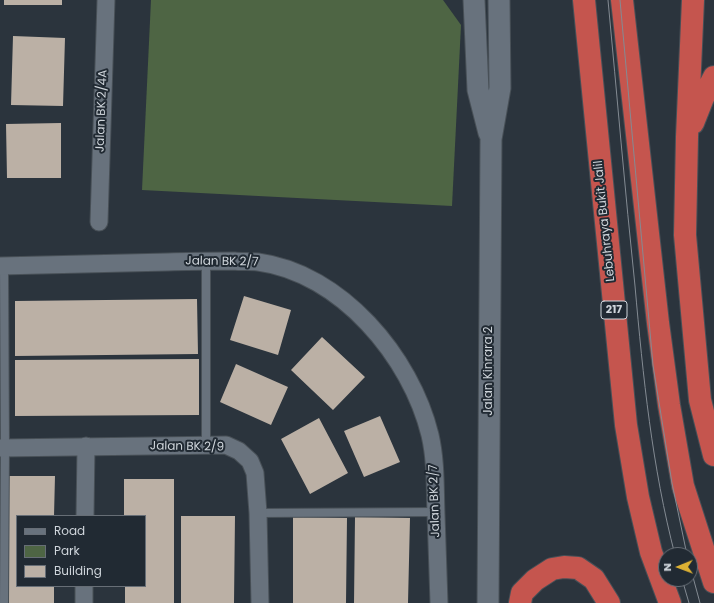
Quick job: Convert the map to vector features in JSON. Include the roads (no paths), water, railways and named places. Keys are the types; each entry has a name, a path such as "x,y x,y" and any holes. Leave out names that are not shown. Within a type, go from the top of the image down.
{"highway":[{"path":"693,0 687,137 685,235 700,400 714,455"},
{"name":"Lebuhraya Bukit Jalil","path":"584,6 626,424 638,497 651,552 670,603"},
{"path":"623,8 658,323 669,404 683,486 714,582"},
{"path":"687,137 714,76"},
{"path":"699,535 714,566"},
{"path":"651,552 662,603"},
{"path":"520,603 522,594 535,580 552,569 564,567 578,568 594,579 609,603"}],"street":[{"name":"Jalan BK 2/4A","path":"99,222 106,0"},
{"name":"Jalan Kinrara 2","path":"474,0 478,90 491,140"},
{"name":"Jalan Kinrara 2","path":"488,603 491,140 500,88 499,0"},
{"name":"Jalan BK 2/7","path":"2,266 206,261 257,262 286,268 310,279 332,293 356,312 376,332 407,376 421,406 430,436 435,473 439,603"},
{"name":"Jalan BK 2/9","path":"3,448 86,446 226,446 239,451 250,461 255,473 258,513 260,603"},
{"path":"85,515 86,446"},
{"path":"84,587 84,603"}],"lane":[{"path":"206,261 206,446"},
{"path":"2,266 4,603"},
{"path":"258,513 436,512"}],"tram line":[{"path":"608,0 641,354 654,455 673,547"},
{"path":"620,0 653,365 672,483 685,547"},
{"path":"684,587 689,603"},
{"path":"696,587 700,603"}]}
